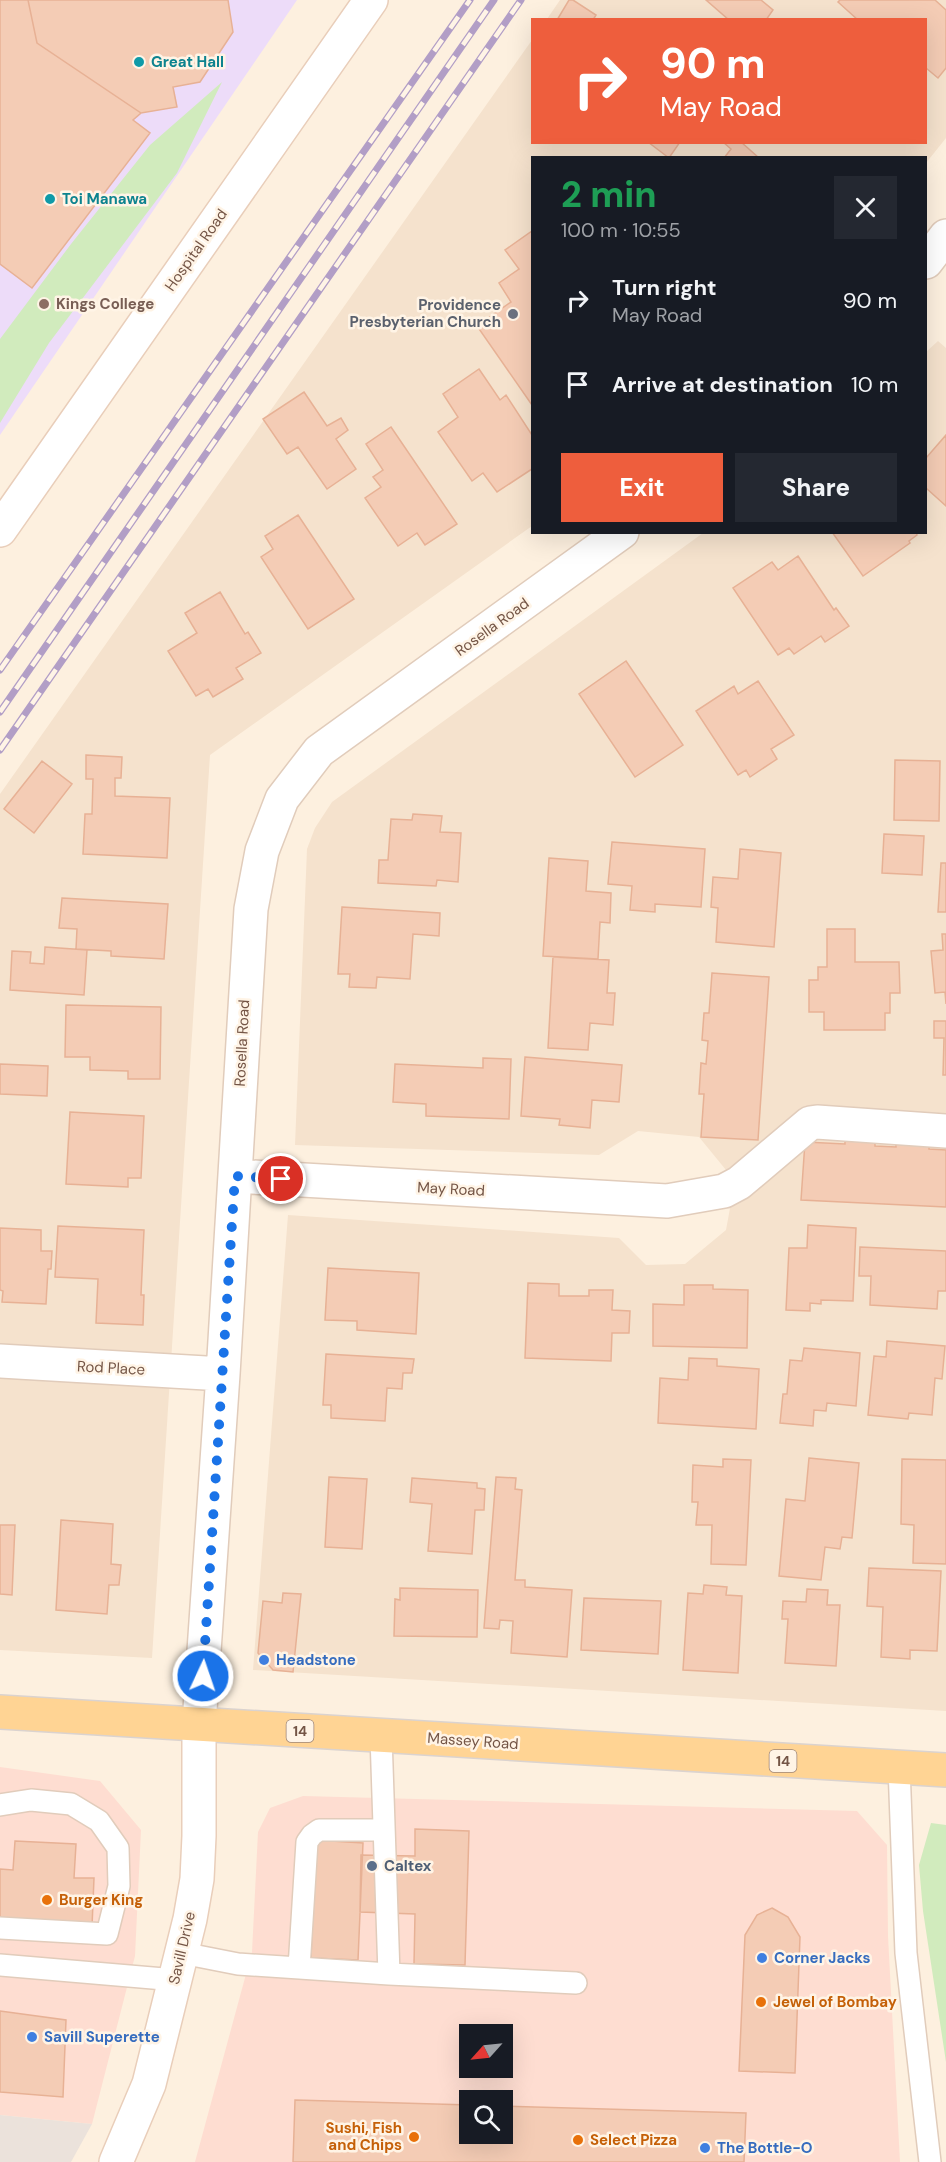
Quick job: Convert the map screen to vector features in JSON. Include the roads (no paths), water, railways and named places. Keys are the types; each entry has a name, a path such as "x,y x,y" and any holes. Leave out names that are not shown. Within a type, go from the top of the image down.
{"main road":[{"name":"Massey Road","path":"0,1712 946,1770"}],"street":[{"name":"Hospital Road","path":"0,530 371,0"},
{"path":"927,261 946,236"},
{"path":"927,263 946,280"},
{"name":"Rosella Road","path":"199,1724 223,1374 250,909 262,851 282,799 319,751 619,534"},
{"name":"May Road","path":"235,1176 667,1201 724,1191 739,1183 810,1123 946,1131"},
{"name":"Rod Place","path":"0,1361 223,1374"},
{"name":"Savill Drive","path":"116,2162 149,2084 179,1966 197,1879 200,1823 199,1724"}],"lane":[{"path":"381,1736 389,1974"},
{"path":"898,1767 906,1953 930,2162"},
{"path":"0,1805 32,1800 71,1804 99,1821 118,1848 119,1886 107,1934 0,1928"},
{"path":"299,1968 307,1842 319,1830 384,1830"},
{"path":"0,1965 238,1964 576,1983"}],"railway":[{"path":"0,670 470,0"},
{"path":"0,712 494,0"},
{"path":"0,750 521,0"}],"place":[{"name":"Great Hall","path":"139,62"},
{"name":"Toi Manawa","path":"50,199"},
{"name":"Kings College","path":"44,304"},
{"name":"Providence Presbyterian Church","path":"513,314"},
{"name":"Headstone","path":"264,1660"},
{"name":"Caltex","path":"372,1866"},
{"name":"Burger King","path":"47,1900"},
{"name":"Corner Jacks","path":"762,1958"},
{"name":"Jewel of Bombay","path":"761,2002"},
{"name":"Savill Superette","path":"32,2037"},
{"name":"Sushi, Fish and Chips","path":"414,2137"},
{"name":"Select Pizza","path":"578,2140"},
{"name":"The Bottle-O","path":"705,2148"}]}
